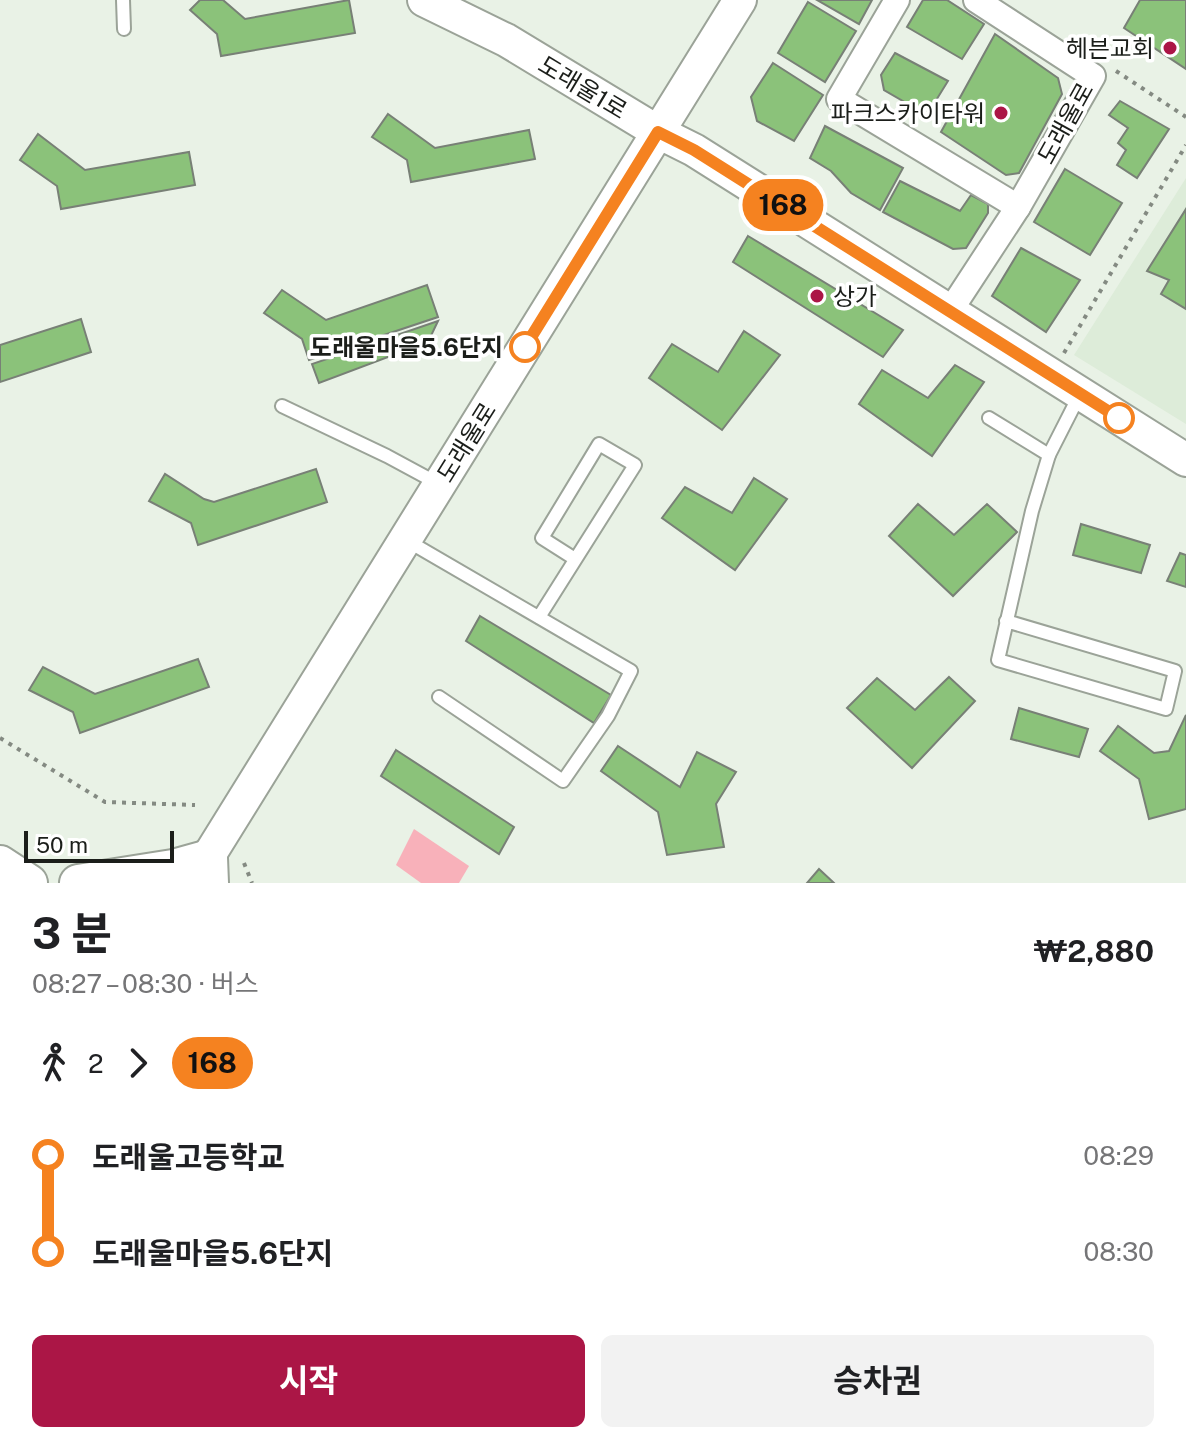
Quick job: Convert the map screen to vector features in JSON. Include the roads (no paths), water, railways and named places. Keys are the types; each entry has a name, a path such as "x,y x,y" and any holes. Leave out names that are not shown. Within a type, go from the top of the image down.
{"main road":[{"name":"도래울1로","path":"424,0 506,40 658,132 694,150 1186,460"},
{"name":"도래울로","path":"213,872 439,484 740,0"},
{"path":"0,864 29,883"},
{"path":"78,883 173,868 213,872"}],"street":[{"path":"897,0 839,99 1018,207"},
{"name":"도래울로","path":"950,311 1018,207 1093,76 976,0"}],"lane":[{"path":"123,0 124,29"},
{"path":"1006,621 1175,671 1166,709 998,660 1006,621 1032,511 1049,455 1080,394"},
{"path":"282,406 439,484"},
{"path":"989,418 1049,455"},
{"path":"539,617 635,465 599,444 542,538 575,559"},
{"path":"406,540 631,671 608,716 563,781 439,697"}],"place":[{"name":"헤븐교회","path":"1170,48"},
{"name":"파크스카이타워","path":"1001,113"},
{"name":"상가","path":"817,296"},
{"name":"도래울마을5.6단지","path":"525,347"}]}
